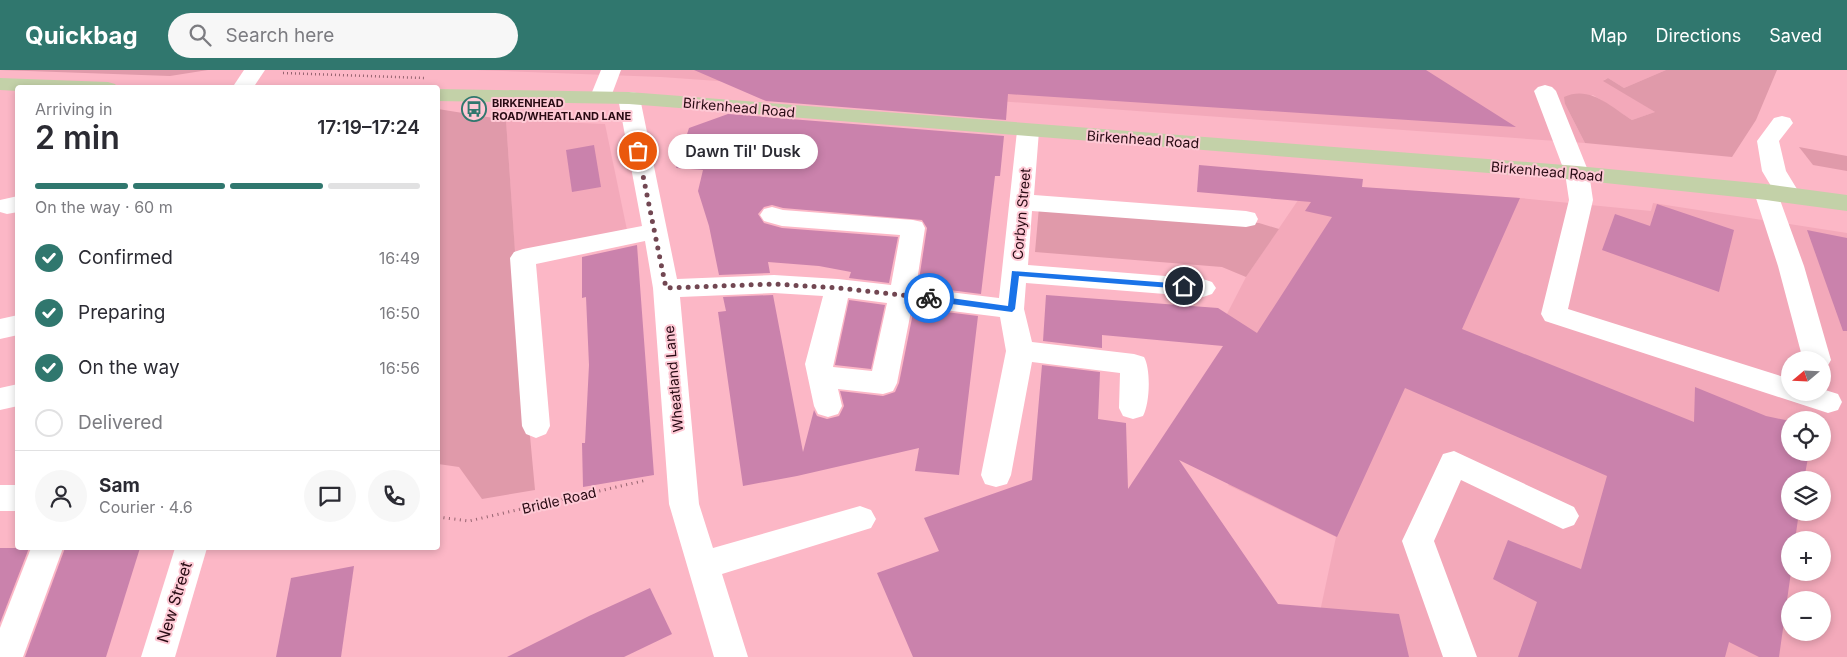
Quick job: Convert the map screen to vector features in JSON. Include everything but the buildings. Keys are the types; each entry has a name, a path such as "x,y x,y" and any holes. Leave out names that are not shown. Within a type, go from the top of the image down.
{"main road":[{"path":"0,84 27,85"},
{"name":"Birkenhead Road","path":"440,95 601,96 629,98 1577,173 1777,193 1847,203"}],"street":[{"path":"244,85 255,70"},
{"path":"601,96 611,70"},
{"path":"1544,91 1577,173 1581,200 1554,314 1781,387"},
{"name":"Wheatland Lane","path":"629,98 666,288 684,504 731,657"},
{"path":"1782,123 1768,141 1791,266 1815,351"},
{"name":"Corbyn Street","path":"996,475 1020,351 1012,309 1028,131"},
{"path":"1023,192 1246,219"},
{"path":"772,215 782,218 913,228 902,294 883,383 821,376"},
{"path":"536,426 523,258 655,231"},
{"path":"1015,273 1203,288"},
{"path":"666,288 774,284 902,294 1012,309"},
{"path":"828,406 819,364 838,288"},
{"path":"0,329 15,326"},
{"path":"1020,351 1134,364 1134,408"},
{"path":"0,399 15,396"},
{"path":"1460,657 1418,541 1454,464 1564,516"},
{"path":"0,498 15,498"},
{"path":"703,565 860,519"},
{"path":"6,646 46,550"},
{"name":"New Street","path":"158,657 190,550"}],"path":[{"name":"Bridle Road","path":"440,517 469,521 681,472"}],"shaded area":[{"path":"0,70 208,70 170,76"},
{"path":"475,70 1666,70 1624,88 1608,78 1604,80 1655,112 1632,120 1593,95 1565,104 1585,143 661,77"},
{"path":"1666,70 1777,70 1756,120 1732,157 1585,143 1565,104 1564,97 1583,94 1600,99 1632,120 1655,112 1603,81 1608,78 1624,88"},
{"path":"440,109 506,120 521,339 535,490 482,499 459,467 440,464"},
{"path":"506,120 605,124 627,230 515,254"},
{"path":"1799,147 1847,156 1847,171 1813,165"},
{"path":"1309,184 1520,198 1651,211 1653,203 1847,233 1847,657 1330,657 1321,607 1336,537 1228,485 1250,446 1223,346 1213,341 1246,277"},
{"path":"1039,207 1259,223 1279,229 1246,277 1222,267 1035,252"}],"way so far":[{"path":"638,151 666,288 774,284 838,288 929,298"}],"place":[{"name":"BIRKENHEAD ROAD/WHEATLAND LANE","path":"474,109"},
{"name":"Dawn Til' Dusk","path":"638,151"}],"route":[{"path":"929,298 1012,309 1015,273 1184,286"}]}
